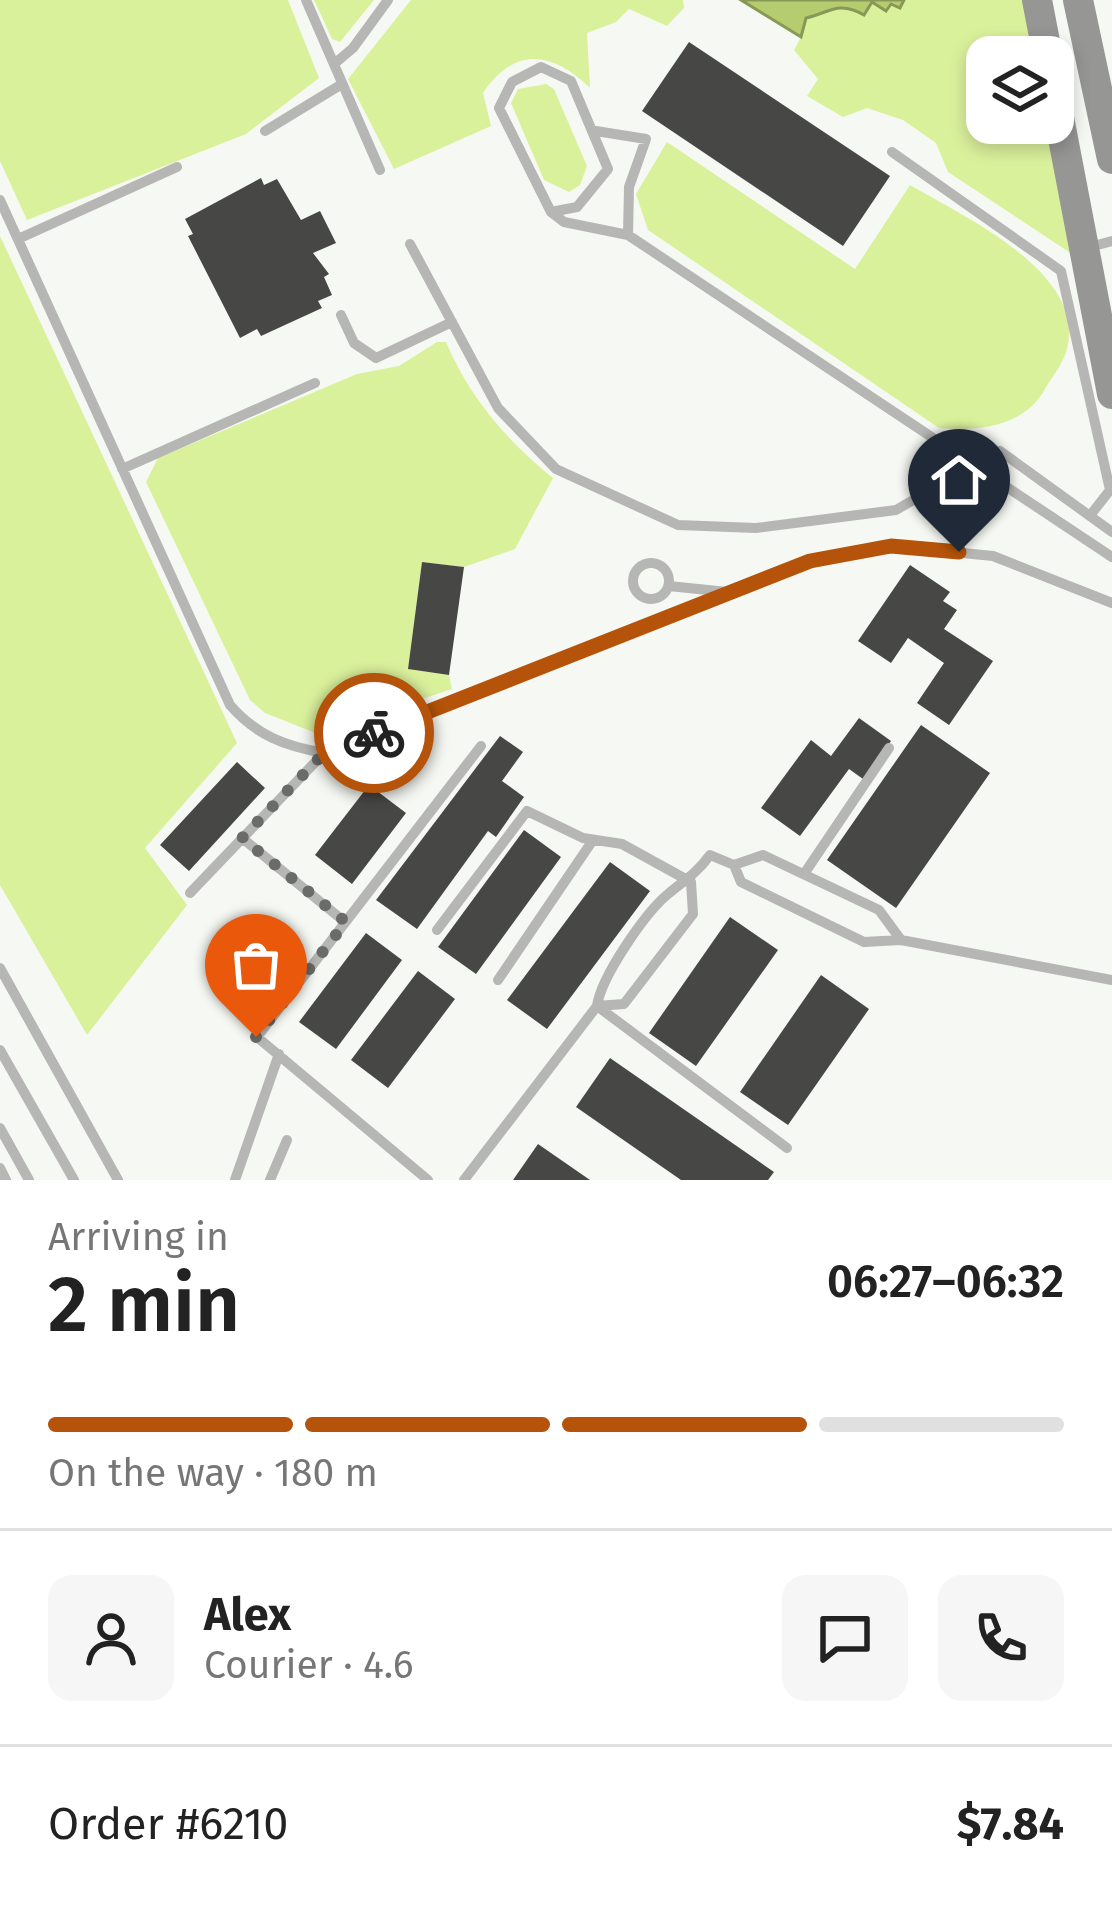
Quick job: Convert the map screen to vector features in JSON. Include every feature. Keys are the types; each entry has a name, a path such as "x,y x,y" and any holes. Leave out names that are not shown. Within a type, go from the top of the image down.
{"street":[{"path":"1037,0 1044,36"},
{"path":"1078,0 1112,159"},
{"path":"1069,144 1098,245 1112,394"}],"lane":[{"path":"306,0 380,170"},
{"path":"334,64 353,48 388,0"},
{"path":"551,212 577,207 608,169 596,130 572,81 557,71 530,70 502,94 499,108 551,212 585,228 628,235 1112,557"},
{"path":"265,131 342,84"},
{"path":"596,130 646,139 629,188 628,235"},
{"path":"892,152 1061,271 1111,490 1091,513"},
{"path":"17,239 177,167"},
{"path":"0,200 230,706 264,736 324,753"},
{"path":"410,244 498,408 556,469 678,525 756,528 896,510 939,485 962,459 1000,451 1112,532"},
{"path":"341,315 354,343 376,358 452,322"},
{"path":"122,469 315,382"},
{"path":"190,893 324,753 810,561 891,546 993,556 1112,603"},
{"path":"669,586 730,592"},
{"path":"428,1180 256,1037 481,746"},
{"path":"804,874 889,748"},
{"path":"436,930 527,811 593,840 622,844 691,882"},
{"path":"242,838 346,922"},
{"path":"498,980 593,840"},
{"path":"464,1180 598,1006 600,984 668,894 691,882 710,855 734,865 763,855 879,910 902,940"},
{"path":"734,865 740,882 863,942 902,940 1112,980"},
{"path":"598,1006 624,1004 693,914 691,882"},
{"path":"0,968 118,1180"},
{"path":"598,1006 787,1148"},
{"path":"0,1050 74,1180"},
{"path":"235,1180 279,1054"},
{"path":"0,1128 29,1180"},
{"path":"270,1180 287,1140"},
{"path":"0,1168 6,1180"}],"shaded area":[{"path":"0,0 288,0 319,78 246,134 27,220 0,161"},
{"path":"314,0 374,0 340,42 332,39"},
{"path":"411,0 683,0 684,8 667,26 629,9 616,22 587,33 590,88 547,61 520,61 507,67 483,93 491,126 394,169 348,79"},
{"path":"741,0 904,0 900,8 891,4 886,11 872,2 864,15 840,8 806,18 801,37"},
{"path":"793,0 1026,0 1033,36 966,36 966,144 1055,144 1078,258 948,172 936,143 903,120 867,108 843,117 807,96 818,79 794,50 801,37"},
{"path":"546,84 554,89 587,166 580,185 569,192 544,180 511,103 518,89"},
{"path":"667,142 855,269 910,185 988,230 1040,271 1058,295 1068,321 1061,364 1036,402 1013,419 969,429 939,428 648,230 636,194"},
{"path":"0,236 237,743 145,848 187,905 87,1035 0,885"},
{"path":"437,342 446,342 491,417 553,478 515,549 464,567 422,562 408,669 449,675 452,689 318,734 265,713 250,700 146,482 158,458 357,374 399,366"}],"building":[{"path":"689,42 890,176 843,246 642,111"},
{"path":"261,178 264,185 277,179 301,220 320,211 336,243 313,253 329,274 324,277 332,295 318,301 322,308 261,336 257,329 240,338 188,236 193,234 185,219"},
{"path":"422,562 464,567 449,675 408,669"},
{"path":"910,565 950,592 943,601 957,610 944,629 993,661 949,725 917,703 944,663 908,638 891,663 858,641"},
{"path":"859,718 891,741 863,779 849,769 800,836 761,808 811,740 831,756"},
{"path":"921,725 990,773 896,908 827,860"},
{"path":"500,736 523,752 502,781 524,797 496,837 488,831 417,929 376,900"},
{"path":"237,762 265,788 189,871 160,845"},
{"path":"369,785 406,813 352,884 315,855"},
{"path":"524,830 561,857 476,974 438,947"},
{"path":"610,862 650,891 547,1029 507,1000"},
{"path":"730,917 778,950 696,1066 649,1033"},
{"path":"366,933 402,960 336,1049 299,1022"},
{"path":"418,971 455,999 388,1088 351,1060"},
{"path":"821,975 869,1009 788,1125 740,1092"},
{"path":"610,1058 774,1172 768,1180 681,1180 576,1107"},
{"path":"538,1144 590,1180 513,1180"}],"way so far":[{"path":"256,1037 346,922 242,838 324,753 374,733"}],"route":[{"path":"374,733 810,561 891,546 959,552"}]}
